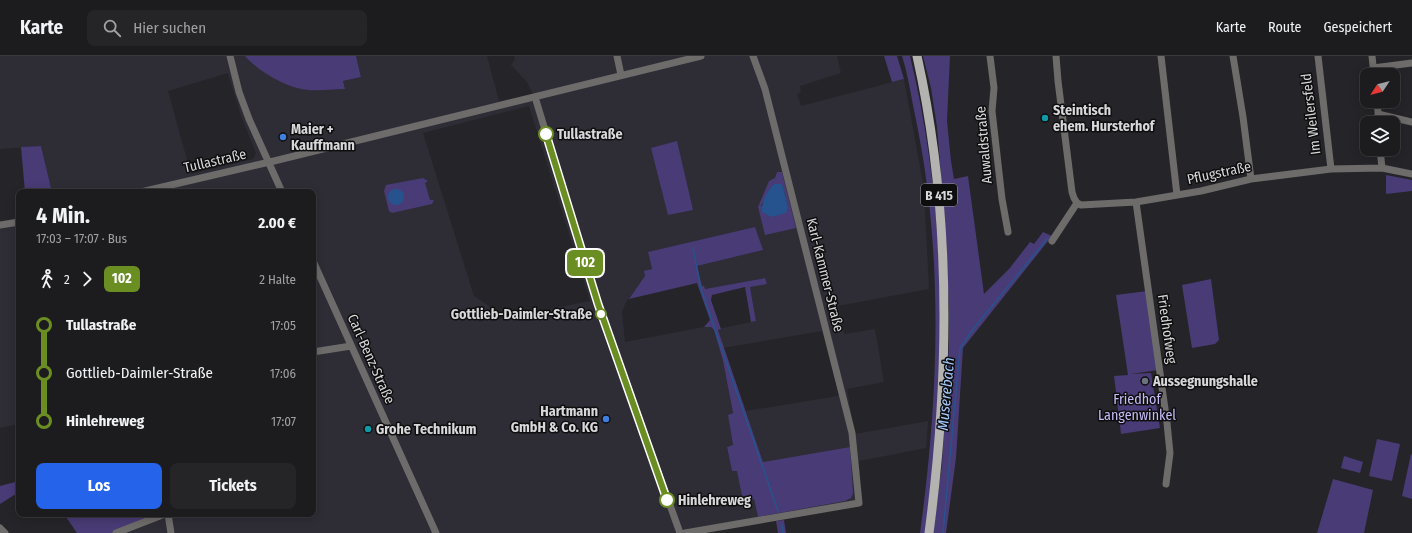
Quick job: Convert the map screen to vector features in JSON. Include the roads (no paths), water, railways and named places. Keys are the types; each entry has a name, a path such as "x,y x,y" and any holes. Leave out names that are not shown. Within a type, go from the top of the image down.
{"main road":[{"name":"B 415","path":"917,56 930,122 937,176 943,243 945,321 941,418 929,533"}],"street":[{"path":"230,56 239,92 249,119 281,189"},
{"path":"617,56 621,75"},
{"name":"Tullastraße","path":"154,189 701,56"},
{"name":"Karl-Kammer-Straße","path":"685,533 859,502 852,433 765,89 753,56"},
{"name":"Auwaldstraße","path":"990,56 994,88 992,111 1001,192 1008,232"},
{"path":"1052,241 1077,203 1072,192 1056,56"},
{"path":"1161,56 1177,195"},
{"path":"1233,56 1251,179"},
{"name":"Im Weilersfeld","path":"1318,56 1331,169"},
{"path":"1372,56 1374,68"},
{"path":"1391,68 1412,63"},
{"path":"535,97 598,304 680,533"},
{"path":"1378,108 1378,114 1412,122"},
{"path":"1381,156 1382,168"},
{"name":"Pflugstraße","path":"1077,203 1081,205 1136,202 1201,191 1251,179 1331,169 1382,168 1412,174"},
{"name":"Friedhofweg","path":"1136,202 1167,423 1170,453 1166,484"},
{"path":"0,225 16,222"},
{"name":"Carl-Benz-Straße","path":"316,268 436,533"},
{"path":"316,352 351,346"},
{"path":"116,533 158,517"},
{"path":"167,517 171,533"},
{"path":"0,528 5,533"}],"water":[{"path":"774,184 782,184 788,206 786,213 771,217 762,212 762,204 769,190"},
{"path":"393,189 399,189 404,194 402,203 399,205 393,205 388,200 388,194"}],"waterway":[{"name":"Muserebach","path":"943,533 960,348 974,328 1047,239"},
{"path":"693,248 701,289 778,511"},
{"path":"782,525 783,533"}],"place":[{"name":"Steintisch ehem. Hursterhof","path":"1045,118"},
{"name":"Tullastraße","path":"546,134"},
{"name":"Maier + Kauffmann","path":"283,137"},
{"name":"Gottlieb-Daimler-Straße","path":"601,314"},
{"name":"Aussegnungshalle","path":"1145,381"},
{"name":"Hartmann GmbH & Co. KG","path":"606,419"},
{"name":"Grohe Technikum","path":"368,429"},
{"name":"Hinlehreweg","path":"667,500"}],"park label":[{"name":"Friedhof Langenwinkel","path":"1137,408"}]}
